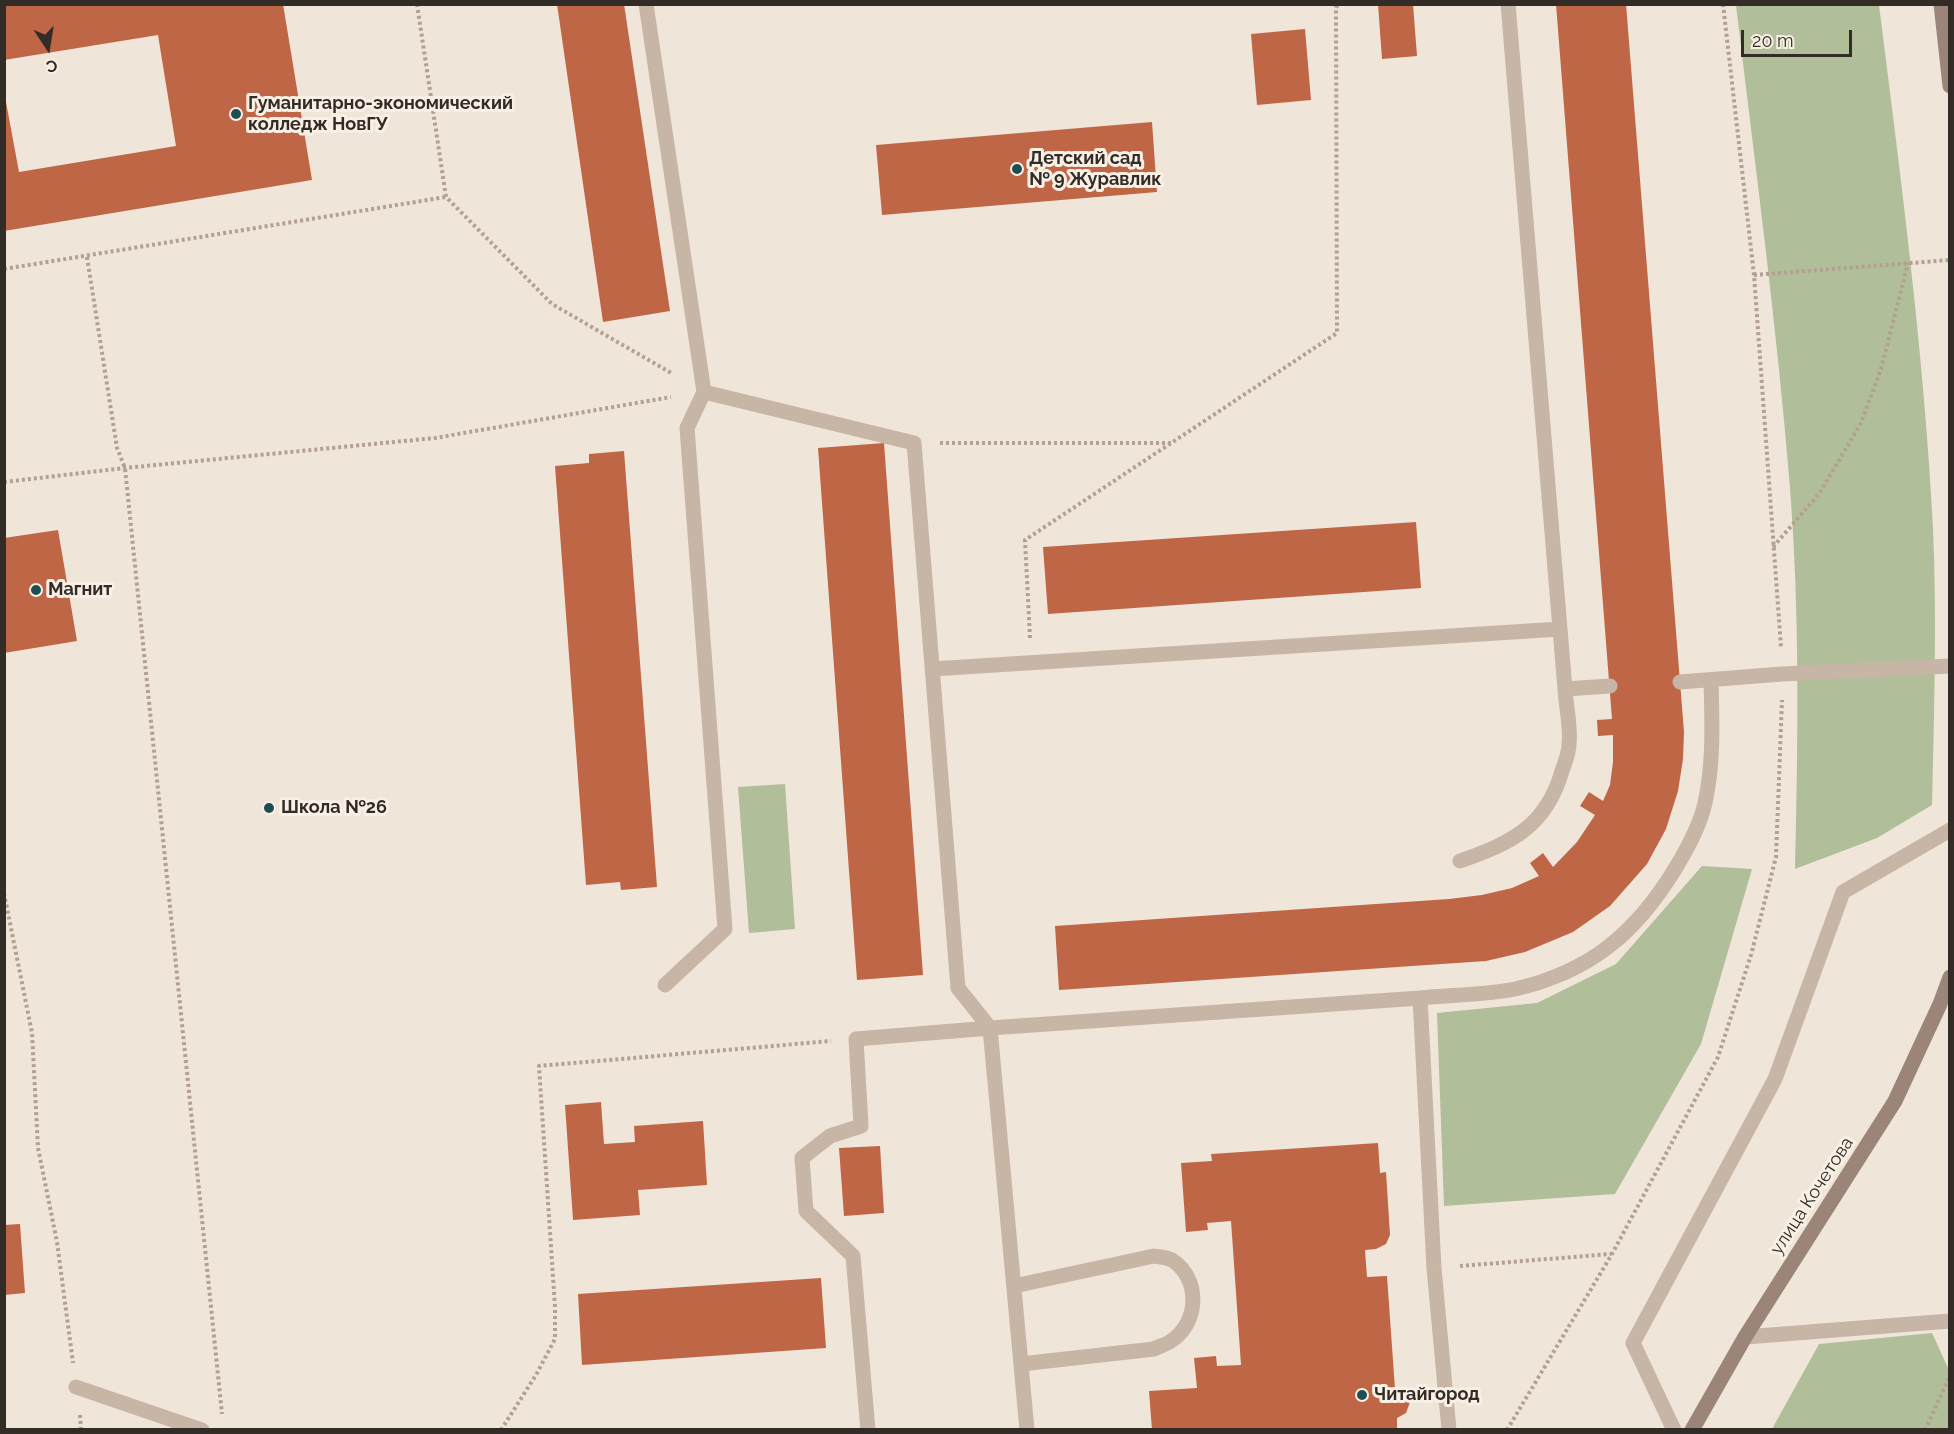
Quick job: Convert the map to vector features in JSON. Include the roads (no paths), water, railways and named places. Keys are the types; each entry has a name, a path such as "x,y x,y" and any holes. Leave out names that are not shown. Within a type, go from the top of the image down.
{"main road":[{"path":"1941,4 1950,86"},
{"name":"улица Кочетова","path":"1692,1430 1745,1337 1896,1101 1950,977"}],"lane":[{"path":"646,4 704,392 687,428 725,929 665,985"},
{"path":"1460,861 1502,846 1527,828 1544,811 1558,786 1570,745 1508,4"},
{"path":"704,392 914,443 958,988 990,1028 1027,1430"},
{"path":"932,669 1560,629"},
{"path":"1680,682 1782,674 1950,666"},
{"path":"868,1430 853,1256 806,1211 802,1158 831,1136 861,1126 856,1039 1514,989 1570,970 1606,950 1636,922 1660,894 1688,848 1705,805 1713,746 1711,680"},
{"path":"1565,689 1610,686"},
{"path":"1674,1430 1633,1343 1775,1079 1843,892 1950,830"},
{"path":"1419,998 1434,1268 1449,1430"},
{"path":"1014,1286 1154,1256 1171,1259 1184,1271 1191,1283 1194,1296 1192,1313 1184,1330 1171,1342 1154,1348 1021,1364"},
{"path":"1745,1337 1950,1321"},
{"path":"76,1388 202,1430"}],"place":[{"name":"Гуманитарно-экономический колледж НовГУ","path":"236,114"},
{"name":"Детский сад № 9 Журавлик","path":"1017,169"},
{"name":"Магнит","path":"36,590"},
{"name":"Школа №26","path":"269,808"},
{"name":"Читайгород","path":"1362,1395"}]}
